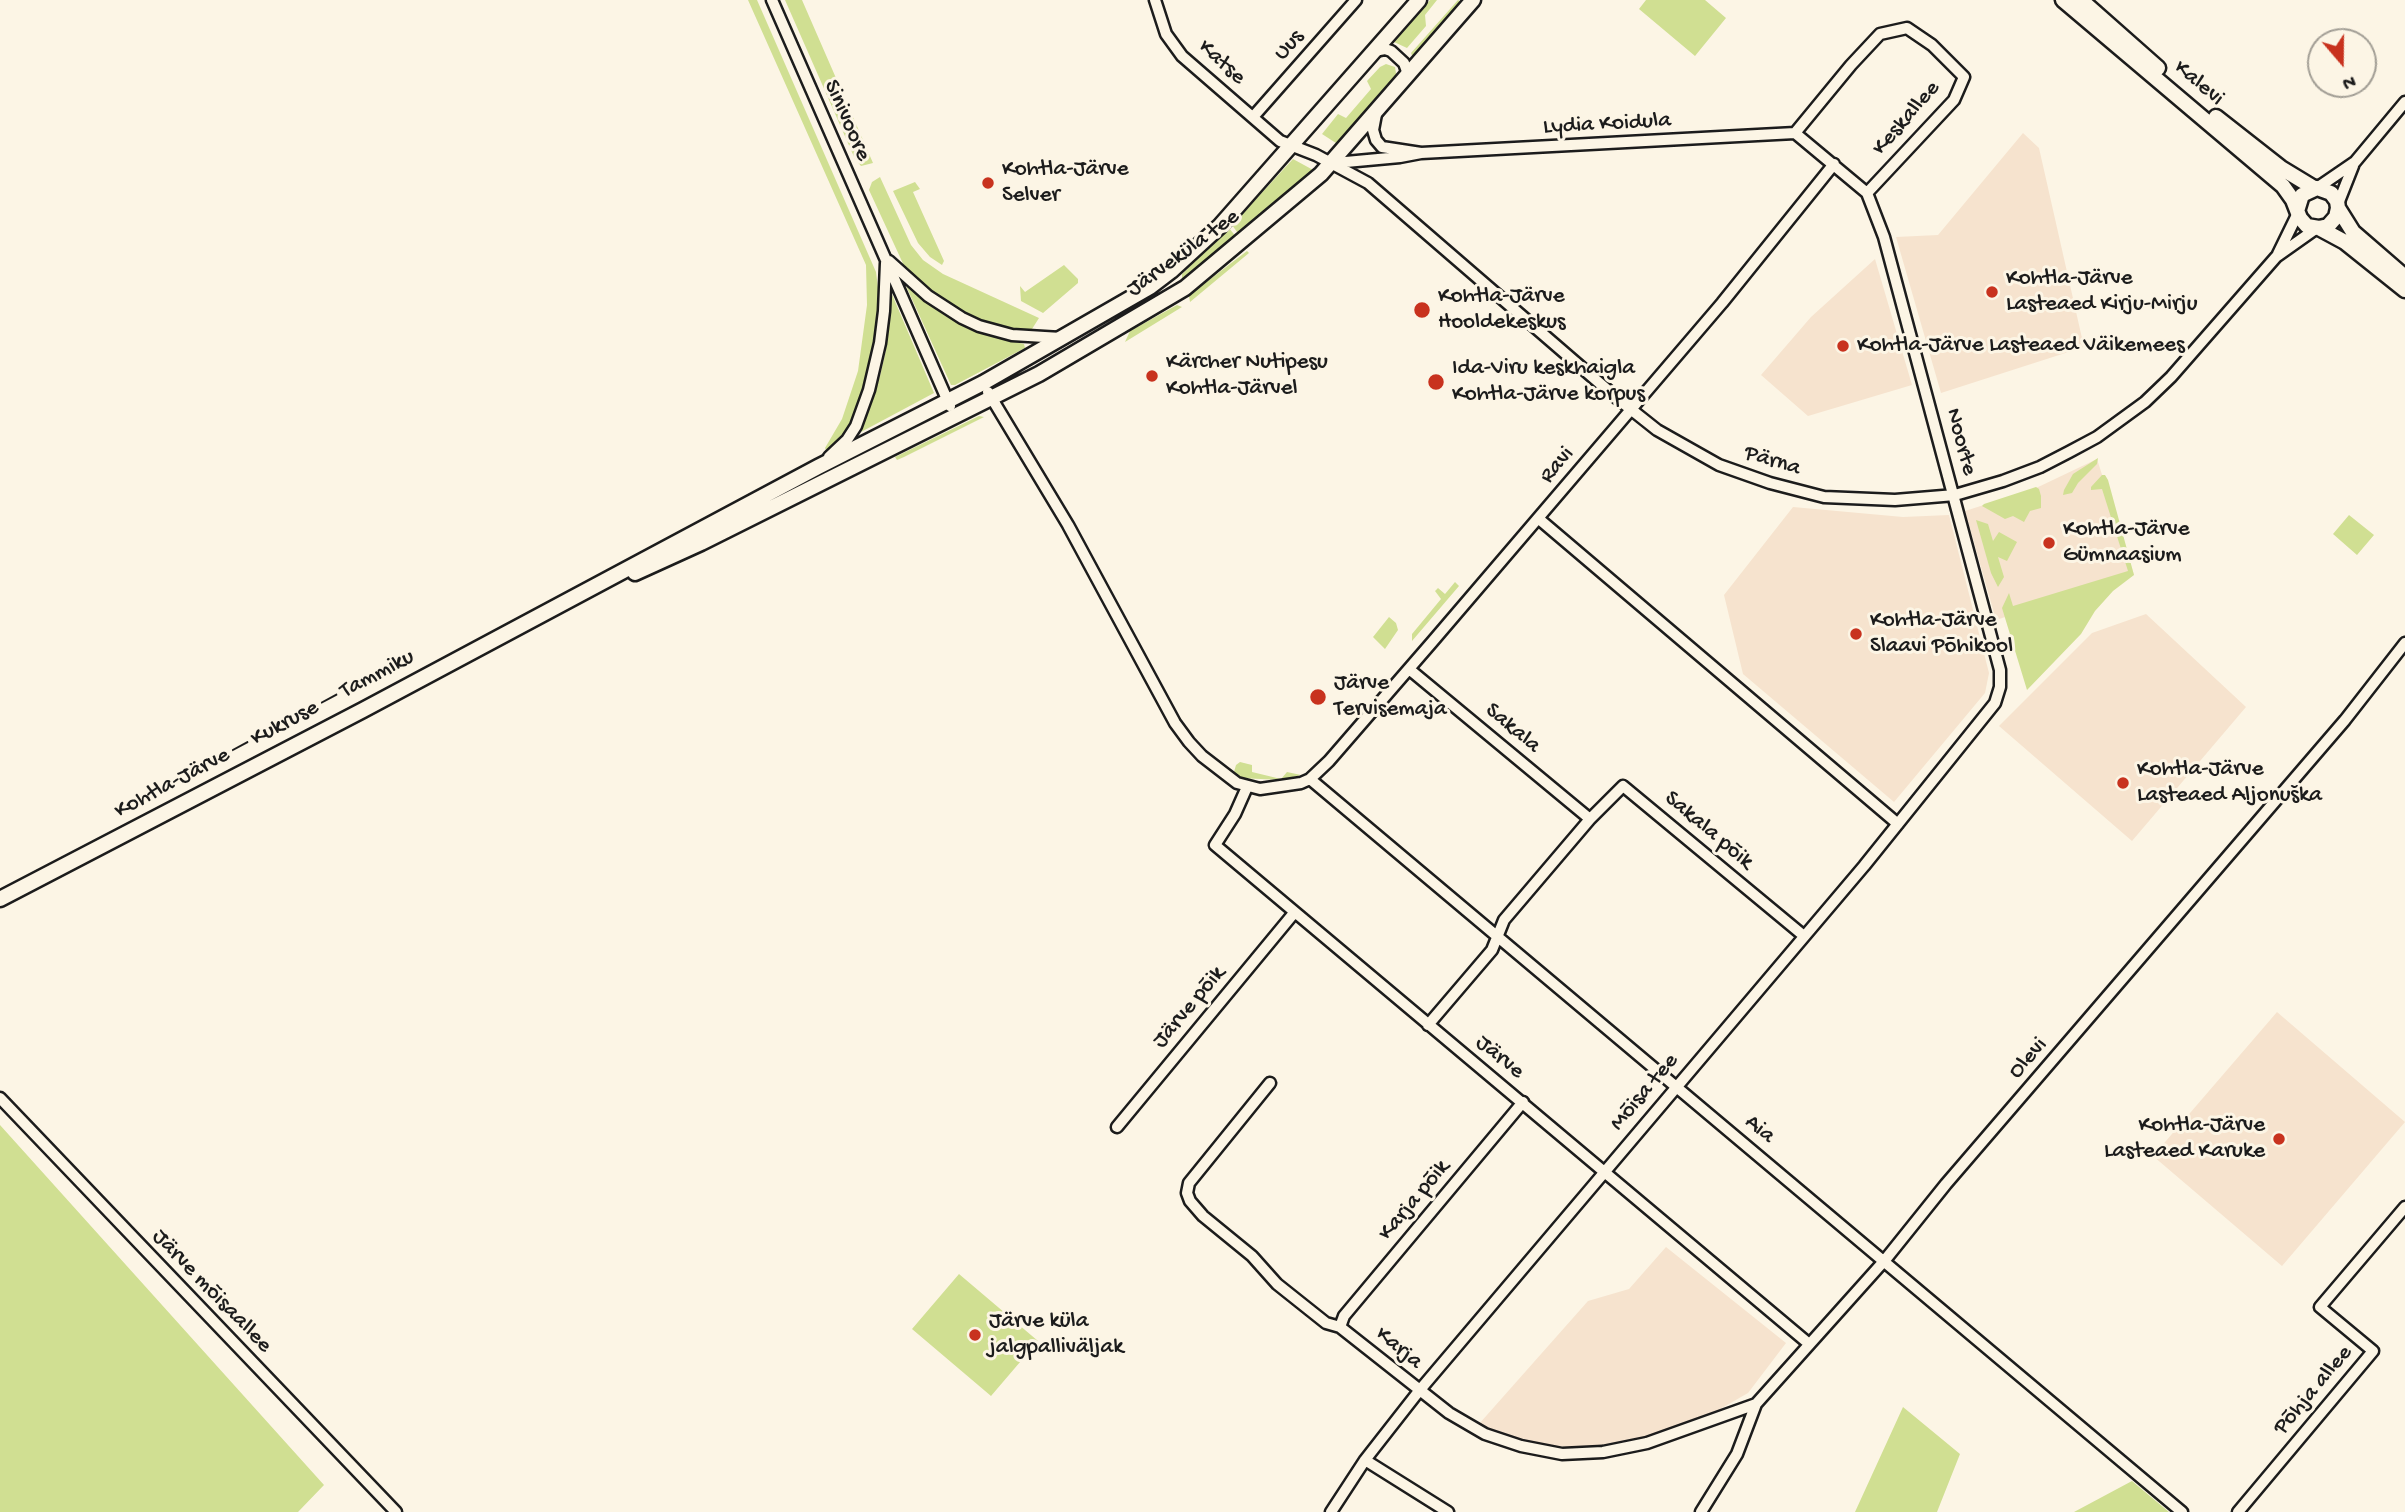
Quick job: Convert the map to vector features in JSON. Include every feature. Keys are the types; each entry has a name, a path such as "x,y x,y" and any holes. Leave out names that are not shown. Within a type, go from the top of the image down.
{"main road":[{"name":"Järveküla tee","path":"911,438 983,383 1150,287 1171,271 1220,226 1285,144 1419,0"},
{"name":"Järveküla tee","path":"925,413 991,398 1039,374 1185,288 1248,237 1331,163 1473,0"},
{"name":"Kalevi","path":"2063,0 2278,181 2289,193 2307,226 2318,228 2345,242 2405,290"},
{"name":"Kalevi","path":"2081,0 2245,141 2315,188 2331,193 2353,232 2405,277"},
{"path":"2298,211 2302,195 2315,188"},
{"path":"2318,228 2331,224 2338,207"},
{"name":"Kohtla-Järve — Kukruse — Tammiku","path":"0,899 551,611 650,555 925,413"},
{"name":"Kohtla-Järve — Kukruse — Tammiku","path":"551,611 701,543 911,438"}],"street":[{"name":"Sinivoore","path":"772,0 951,408"},
{"name":"Katse","path":"1155,0 1166,34 1182,56 1285,144"},
{"name":"Uus","path":"1253,117 1356,0"},
{"name":"Keskallee","path":"1795,133 1880,34 1907,28 1932,46 1964,77 1954,100 1867,193"},
{"path":"1374,51 1391,51 1404,63 1408,74"},
{"name":"Lydia Koidula","path":"1386,99 1373,123 1378,143 1388,149 1421,153"},
{"path":"2338,207 2355,162 2405,102"},
{"path":"1795,133 1867,193"},
{"name":"Lydia Koidula","path":"1331,163 1421,153 1795,133"},
{"name":"Pärna","path":"1285,144 1331,163 1368,183 1630,409 1671,439 1709,461 1770,483 1824,497 1895,500 1955,495 2040,467 2097,436 2145,402 2171,377 2276,257 2318,228"},
{"path":"2315,188 2355,162"},
{"name":"Ravi","path":"1305,781 1338,751 1539,519 1722,303 1834,164"},
{"name":"Noorte","path":"1867,193 1884,237 2000,670 2000,687 1995,704"},
{"name":"Pärna","path":"2276,257 2298,211"},
{"name":"Sinivoore","path":"886,258 928,296 979,326 1012,335 1062,338"},
{"name":"Sinivoore","path":"818,467 847,440 863,408 880,344 886,258"},
{"path":"983,383 1068,525 1182,733 1229,779 1247,787 1277,788 1305,781"},
{"path":"1539,519 1898,824"},
{"name":"Olevi","path":"1701,1512 1737,1454 1756,1404 1885,1260 1946,1184 2345,720 2405,643"},
{"name":"Sakala","path":"1409,669 1590,819"},
{"name":"Mõisa tee","path":"1331,1512 1365,1460 1419,1391 1898,824 1995,704"},
{"name":"Aia","path":"1305,781 1676,1085 2182,1512"},
{"name":"Sakala põik","path":"1590,819 1623,786 1804,936"},
{"name":"Järve","path":"1247,787 1235,814 1215,845 1808,1343"},
{"path":"1428,1025 1492,950 1504,920 1590,819"},
{"name":"Järve põik","path":"1117,1127 1294,913"},
{"name":"Karja","path":"1270,1083 1189,1183 1187,1193 1190,1201 1203,1216 1252,1256 1277,1284 1325,1323 1340,1327 1419,1391 1485,1434 1521,1446 1562,1454 1604,1452 1647,1444 1756,1404"},
{"name":"Järve mõisaallee","path":"0,1098 396,1512"},
{"name":"Karja põik","path":"1340,1327 1344,1317 1523,1102"},
{"name":"Põhja allee","path":"2238,1512 2373,1351 2320,1307 2405,1207"},
{"path":"1365,1460 1448,1512"}],"shaded area":[{"name":"Kohtla-Järve Lasteaed Kirju-Mirju","path":"2023,133 2039,148 2084,347 1941,393 1896,237 1938,235"},
{"name":"Kohtla-Järve Lasteaed Väikemees","path":"1875,259 1912,385 1808,416 1761,375 1811,317"},
{"name":"Kohtla-Järve Gümnaasium","path":"2097,459 2134,575 1996,620 1965,511 2034,489"},
{"name":"Kohtla-Järve Slaavi Põhikool","path":"1793,507 1903,517 1949,515 1989,673 1985,693 1894,802 1743,674 1724,595"},
{"name":"Kohtla-Järve Lasteaed Aljonuška","path":"2146,614 2246,707 2132,841 1999,726 2092,633"},
{"name":"Kohtla-Järve Lasteaed Karuke","path":"2277,1012 2405,1122 2282,1266 2153,1156"},
{"path":"1666,1247 1786,1343 1748,1393 1701,1420 1648,1438 1587,1449 1524,1443 1479,1424 1588,1301 1629,1289"}],"green space":[{"path":"748,0 757,0 876,272 879,295 876,325 864,390 847,434 835,446 826,450 842,419 858,371 867,305 866,265"},
{"path":"785,0 802,0 873,163 861,166 855,159"},
{"path":"1430,0 1437,0 1425,15 1426,26 1407,48 1394,42"},
{"path":"1458,0 1464,4 1414,60 1411,53"},
{"path":"1646,0 1705,0 1726,18 1695,56 1639,9"},
{"path":"1386,64 1395,67 1397,80 1339,145 1322,134 1338,114 1346,118 1371,89 1367,81"},
{"path":"1293,159 1315,171 1240,236 1232,225"},
{"path":"880,177 911,245 923,260 943,274 1039,318 1032,329 1027,331 1005,328 966,314 906,270 869,190 872,182"},
{"path":"915,182 920,189 913,192 944,261 942,265 930,257 918,243 893,191"},
{"path":"1229,228 1237,238 1186,279 1182,278 1182,274"},
{"path":"1247,251 1249,253 1190,302 1189,296 1192,293"},
{"path":"1064,265 1078,279 1078,283 1043,313 1021,301 1020,286 1025,292"},
{"path":"906,286 963,326 1024,344 1025,348 951,385"},
{"path":"891,292 934,393 861,432 886,350"},
{"path":"1177,305 1182,307 1125,342 1130,331"},
{"path":"979,416 984,417 904,457 897,460 895,457"},
{"path":"2098,458 2097,464 2072,493 2063,495 2073,474"},
{"path":"2102,475 2108,480 2134,575 2113,591 2095,611 2081,634 2027,690 2002,608 2009,593 2013,606 2128,571 2102,489 2091,490"},
{"path":"2036,487 2041,496 2041,508 2030,511 2024,522 2013,516 2005,519 1982,506 1984,504"},
{"path":"2349,515 2374,535 2357,555 2333,534"},
{"path":"1976,520 1988,524 1993,541 1999,532 2017,542 2007,561 1998,557 2004,577 1998,587 1991,573"},
{"path":"1455,582 1459,586 1412,641 1412,634 1441,599 1435,591 1438,588 1445,594"},
{"path":"1389,617 1396,623 1398,630 1385,649 1373,637"},
{"path":"1240,762 1252,765 1252,772 1281,779 1287,772 1301,775 1281,780 1240,778 1234,772"},
{"path":"0,1125 324,1485 298,1512 0,1512"},
{"name":"Järve küla jalgpalliväljak","path":"959,1274 1038,1341 991,1396 912,1329"},
{"path":"1903,1407 1960,1454 1937,1512 1855,1512"},
{"path":"2132,1481 2169,1512 2074,1512"}],"place":[{"name":"Kohtla-Järve Selver","path":"988,183"},
{"name":"Kohtla-Järve Lasteaed Kirju-Mirju","path":"1992,292"},
{"name":"Kohtla-Järve Hooldekeskus","path":"1422,310"},
{"name":"Kohtla-Järve Lasteaed Väikemees","path":"1843,346"},
{"name":"Kärcher Nutipesu Kohtla-Järvel","path":"1152,376"},
{"name":"Ida-Viru keskhaigla Kohtla-Järve korpus","path":"1436,382"},
{"name":"Kohtla-Järve Gümnaasium","path":"2049,543"},
{"name":"Kohtla-Järve Slaavi Põhikool","path":"1856,634"},
{"name":"Järve Tervisemaja","path":"1318,697"},
{"name":"Kohtla-Järve Lasteaed Aljonuška","path":"2123,783"},
{"name":"Kohtla-Järve Lasteaed Karuke","path":"2279,1139"},
{"name":"Järve küla jalgpalliväljak","path":"975,1335"}]}
